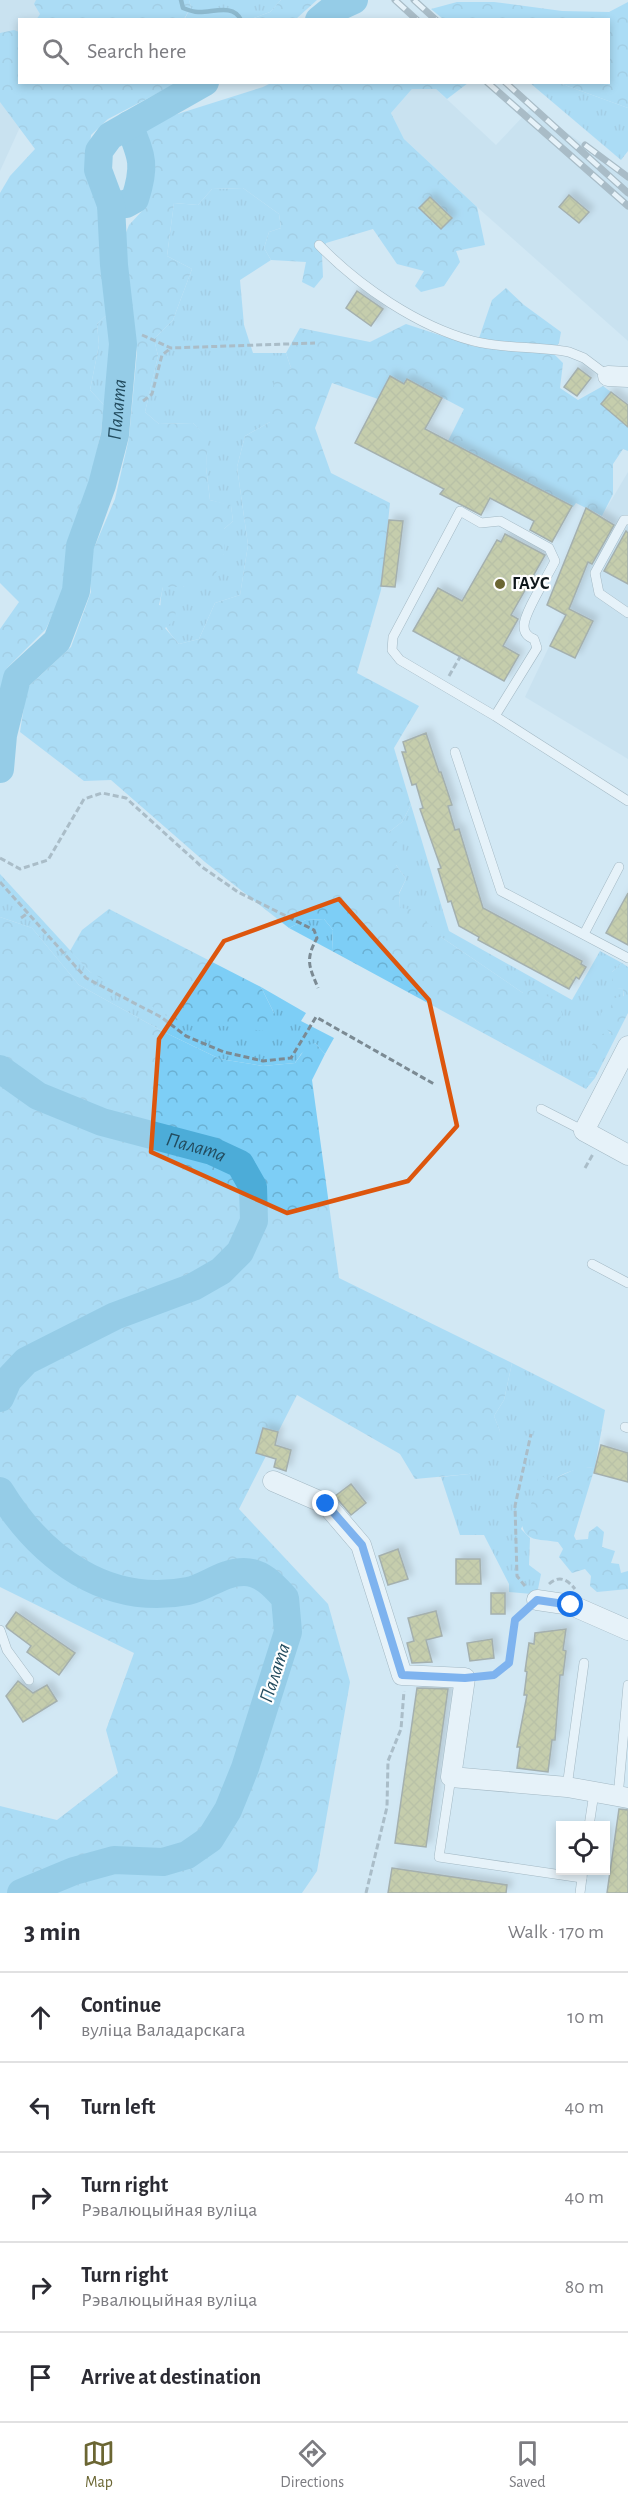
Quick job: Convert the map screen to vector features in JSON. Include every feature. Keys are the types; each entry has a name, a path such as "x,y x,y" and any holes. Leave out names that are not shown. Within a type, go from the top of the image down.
{"street":[{"path":"608,376 628,377"},
{"path":"628,1046 584,1131 628,1155"},
{"path":"273,1481 326,1504 362,1545 402,1675 465,1678 451,1777 567,1787 623,1798"},
{"path":"537,1600 571,1605 628,1630"}],"lane":[{"path":"319,245 345,271 411,316 473,341 569,352 584,358 608,376"},
{"path":"495,716 537,648 534,639 528,636 524,628 525,617 555,561 549,548 500,521 481,523 460,512 393,637 392,650 400,660 495,716 628,801"},
{"path":"628,520 624,520 595,573 598,593 628,613"},
{"path":"455,752 501,891 628,958"},
{"path":"584,934 619,867"},
{"path":"541,1109 584,1131"},
{"path":"592,1264 628,1283"},
{"path":"0,1630 7,1650 29,1680"},
{"path":"567,1787 584,1663"},
{"path":"623,1798 628,1685"},
{"path":"451,1777 439,1857 556,1871"},
{"path":"590,1821 594,1793"},
{"path":"580,1893 582,1875"}],"path":[{"path":"142,335 171,348 315,343"},
{"path":"143,401 152,394 162,355 171,348"},
{"path":"444,685 460,657"},
{"path":"0,858 20,869 48,860 84,799 102,793 126,798 202,867 237,892 314,930 317,938 308,964 318,988"},
{"path":"0,882 86,978 161,1017 186,1035 224,1052 263,1060 291,1058 316,1017 434,1084"},
{"path":"21,918 28,913"},
{"path":"465,1678 494,1675 509,1663 515,1620 537,1600 517,1576 514,1506 531,1434"},
{"path":"366,1893 387,1807 388,1761 401,1729 402,1702 407,1675"}],"highlighted area":[{"path":"339,899 429,1000 457,1126 408,1181 287,1213 151,1152 159,1039 224,941"}],"shaded area":[{"path":"0,0 78,0 69,18 18,18 18,84 40,84 0,171"},
{"path":"412,89 436,89 496,145 531,108 628,175 628,341 404,139 391,113"},
{"path":"628,472 628,759 525,697 609,521 602,516"}],"green space":[{"path":"36,0 189,0 191,7 185,18 37,18 40,14 34,4"},
{"path":"189,0 281,0 270,12 254,18 185,18 191,7"},
{"path":"281,0 317,0 297,18 254,18 270,12"},
{"path":"457,2 494,2 562,11 609,12 628,2 628,108 562,84 610,84 610,18 442,18 431,9"},
{"path":"14,30 18,32 18,84 175,84 108,119 91,135 87,170 106,203 100,242 110,312 97,324 99,345 90,390 104,405 101,432 90,483 67,543 64,588 46,629 7,668 0,699 0,629 19,602 0,583 0,193 10,176 35,149 0,102 0,33"},
{"path":"269,84 467,84 447,99 436,89 412,89 391,113 404,139 477,207 485,245 456,251 460,262 444,286 421,292 415,286 424,271 397,264 373,229 326,243 322,255 323,277 314,288 302,282 306,262 271,260 264,248 269,232 281,228 279,214 243,188 212,189 198,205 174,203 167,256 192,269 173,320 154,339 158,356 145,412 159,424 193,423 208,437 206,467 210,500 231,505 233,521 224,529 224,554 215,575 183,587 163,587 159,605 175,608 176,619 165,628 179,644 199,639 215,603 240,595 248,545 237,467 245,436 270,422 269,400 276,378 291,368 286,353 300,328 370,342 406,324 476,347 492,300 506,288 524,305 561,332 559,343 552,352 563,363 560,388 578,400 603,386 611,392 601,404 628,427 628,451 623,449 613,464 613,494 602,516 576,503 573,507 448,441 464,409 407,379 404,384 390,377 378,399 332,383 315,428 331,473 390,503 381,590 357,673 419,706 394,748 411,805 402,822 389,832 402,848 396,865 406,879 399,893 400,908 410,909 440,933 441,937 523,993 535,989 559,1003 562,1014 551,1039 539,1045 540,1058 533,1060 332,951 333,930 324,919 306,920 289,928 205,862 111,780 84,781 20,732 27,688 71,647 91,592 88,562 115,499 129,438 137,352 125,271 123,240 129,225 143,210 152,176 142,133 168,117"},
{"path":"531,84 562,84 628,108 628,151 621,160"},
{"path":"243,188 279,214 281,228 269,232 264,248 271,260 240,280 244,325 253,353 286,353 291,368 270,400 270,422 245,436 237,467 248,545 240,595 215,603 199,639 179,644 162,618 160,604 163,587 183,587 224,554 224,529 233,521 231,506 210,500 206,467 207,437 193,423 159,424 145,412 158,356 154,339 173,320 192,269 167,256 174,203 198,205 212,189"},
{"path":"110,312 111,343 104,405 90,390 99,345 97,324"},
{"path":"411,805 449,931 572,1000 600,951 622,963 612,972 612,987 623,989 622,1006 615,1023 593,1059 588,1077 595,1078 586,1089 533,1060 540,1057 523,993 400,909 399,894 406,879 396,865 389,832 402,822"},
{"path":"0,874 90,972 274,1013 261,987 306,1013 301,1021 334,1038 325,1054 315,1043 301,1054 295,1063 263,1066 220,1059 162,1031 79,985 32,928 0,917"},
{"path":"109,909 261,987 274,1013 264,1031 176,1020 90,972 70,951 82,930"},
{"path":"0,917 32,928 79,985 162,1031 220,1059 263,1066 295,1063 308,1045 315,1043 325,1054 312,1080 339,1278 512,1363 504,1400 494,1416 500,1431 495,1452 469,1474 415,1479 400,1454 297,1395 239,1509 328,1604 350,1682 317,1871 302,1893 0,1893 0,1806 57,1820 118,1773 106,1730 134,1653 0,1587"},
{"path":"324,919 333,930 332,951 289,928 306,920"},
{"path":"622,963 628,967 628,1013 595,1078 588,1077 586,1064 594,1056 590,1047 601,1034 611,1033 601,1024 601,1013 611,1006 615,998 624,996 623,989 612,988 612,972"},
{"path":"512,1363 605,1410 595,1467 567,1472 548,1484 534,1503 521,1529 530,1538 529,1565 541,1574 538,1589 532,1594 509,1592 509,1584 484,1535 460,1535 441,1477 469,1474 500,1431 494,1416 504,1400"},
{"path":"595,1467 574,1536 576,1540 588,1539 589,1532 597,1526 604,1532 602,1547 615,1551 611,1563 619,1564 621,1573 628,1571 628,1589 597,1592 590,1586 591,1576 585,1569 572,1573 559,1557 563,1549 558,1542 536,1539 527,1535 521,1523 520,1514 530,1508 539,1474 549,1481 578,1468"}],"building":[{"path":"569,195 589,212 579,223 559,207"},
{"path":"430,197 452,218 441,229 419,208"},
{"path":"357,291 383,309 371,326 346,308"},
{"path":"578,368 591,378 577,396 564,387"},
{"path":"390,376 404,384 407,379 442,398 425,429 572,506 552,542 530,530 534,521 490,498 481,515 440,494 444,489 355,443"},
{"path":"611,392 628,405 628,427 601,404"},
{"path":"586,508 614,525 592,564 588,562 569,609 593,621 575,658 550,646 566,615 547,605"},
{"path":"389,520 403,521 395,587 381,586"},
{"path":"626,531 628,533 628,584 604,571"},
{"path":"505,534 545,555 511,615 518,619 503,646 519,655 504,681 413,631 438,588 462,601 497,540 501,542"},
{"path":"426,733 452,805 448,806 455,830 459,829 483,908 582,961 581,964 586,967 569,989 478,940 479,937 459,926 451,901 448,902 438,869 441,868 420,809 423,808 416,784 412,785 402,752 406,752 403,742"},
{"path":"628,893 628,945 606,933"},
{"path":"263,1428 278,1432 275,1445 291,1450 286,1471 274,1467 276,1459 256,1453"},
{"path":"601,1445 628,1453 628,1482 594,1473"},
{"path":"351,1484 366,1503 351,1515 335,1496"},
{"path":"398,1549 408,1579 388,1585 379,1556"},
{"path":"456,1559 480,1559 481,1584 456,1584"},
{"path":"491,1593 505,1593 505,1614 491,1614"},
{"path":"436,1611 442,1636 426,1640 432,1662 412,1663 407,1643 414,1641 408,1618"},
{"path":"16,1612 75,1653 59,1675 27,1652 31,1646 7,1628 6,1626"},
{"path":"566,1629 563,1650 566,1651 563,1675 560,1675 555,1740 552,1740 548,1772 517,1768 520,1747 517,1747 527,1695 524,1695 529,1643 534,1644 535,1633"},
{"path":"492,1639 494,1658 470,1661 467,1643"},
{"path":"18,1681 33,1693 47,1685 57,1701 23,1722 6,1696"},
{"path":"417,1688 448,1689 426,1847 395,1843"},
{"path":"619,1809 628,1810 628,1893 607,1893"},
{"path":"392,1868 507,1885 506,1893 388,1893"}],"waterway":[{"path":"181,0 183,8 189,10 198,12 228,10 239,18"},
{"name":"Палата","path":"321,18 330,11 354,0"},
{"name":"Палата","path":"0,769 3,735 17,678 57,641 76,591 80,546 102,485 115,435 123,344 114,265 111,205 98,170 99,151 110,136 201,84"},
{"path":"111,205 126,204 135,199 141,178 140,154 129,125"},
{"name":"Палата","path":"0,1069 38,1096 102,1122 212,1151 240,1164 253,1187 254,1221 240,1252 221,1271 193,1287 115,1316 26,1361 8,1380 0,1398"},
{"name":"Палата","path":"0,1491 35,1537 56,1556 79,1572 104,1584 130,1592 158,1594 188,1591 229,1574 244,1572 256,1574 267,1580 285,1598 288,1632 245,1768 228,1810 210,1839 187,1855 163,1862 114,1860 74,1871 21,1893"}],"railway":[{"path":"395,0 415,18"},
{"path":"414,0 434,18"},
{"path":"489,84 628,206"},
{"path":"507,84 628,193"},
{"path":"585,145 628,177"}],"place":[{"name":"ГАУС","path":"500,584"}],"route":[{"path":"326,1504 362,1545 402,1675 465,1678 494,1675 509,1663 515,1620 537,1600 571,1605"}]}
